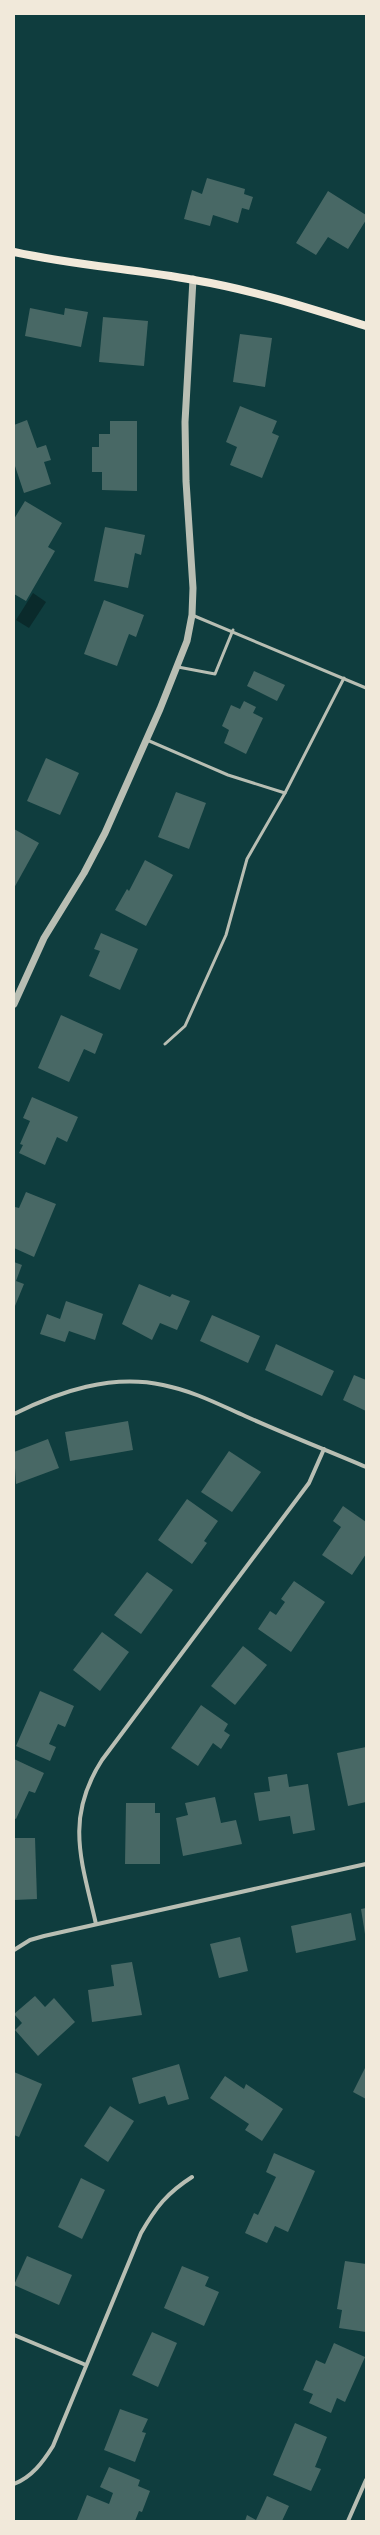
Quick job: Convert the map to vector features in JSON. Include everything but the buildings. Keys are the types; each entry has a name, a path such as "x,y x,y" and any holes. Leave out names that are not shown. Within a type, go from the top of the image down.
{"main road":[{"path":"14,252 193,279 282,300 366,326"}],"street":[{"path":"14,1004 44,938 96,852 147,740 178,667 187,641 192,615 193,570 186,481 185,429 193,279"},
{"path":"14,1414 72,1389 96,1384 118,1382 163,1384 208,1399 366,1467"},
{"path":"96,1924 78,1834 79,1818 86,1788 102,1760 309,1483 324,1449"},
{"path":"14,1950 30,1940 44,1936 366,1864"},
{"path":"14,2484 32,2474 43,2462 53,2446 141,2233 154,2211 170,2191 192,2177"},
{"path":"14,2335 86,2365"},
{"path":"348,2521 366,2480"}],"lane":[{"path":"192,615 233,630 366,688"},
{"path":"178,667 215,674 233,630"},
{"path":"165,1044 185,1026 226,935 247,859 285,794 344,678"},
{"path":"147,740 228,775 285,794"}],"water":[{"path":"33,593 46,602 29,628 16,620"}]}
